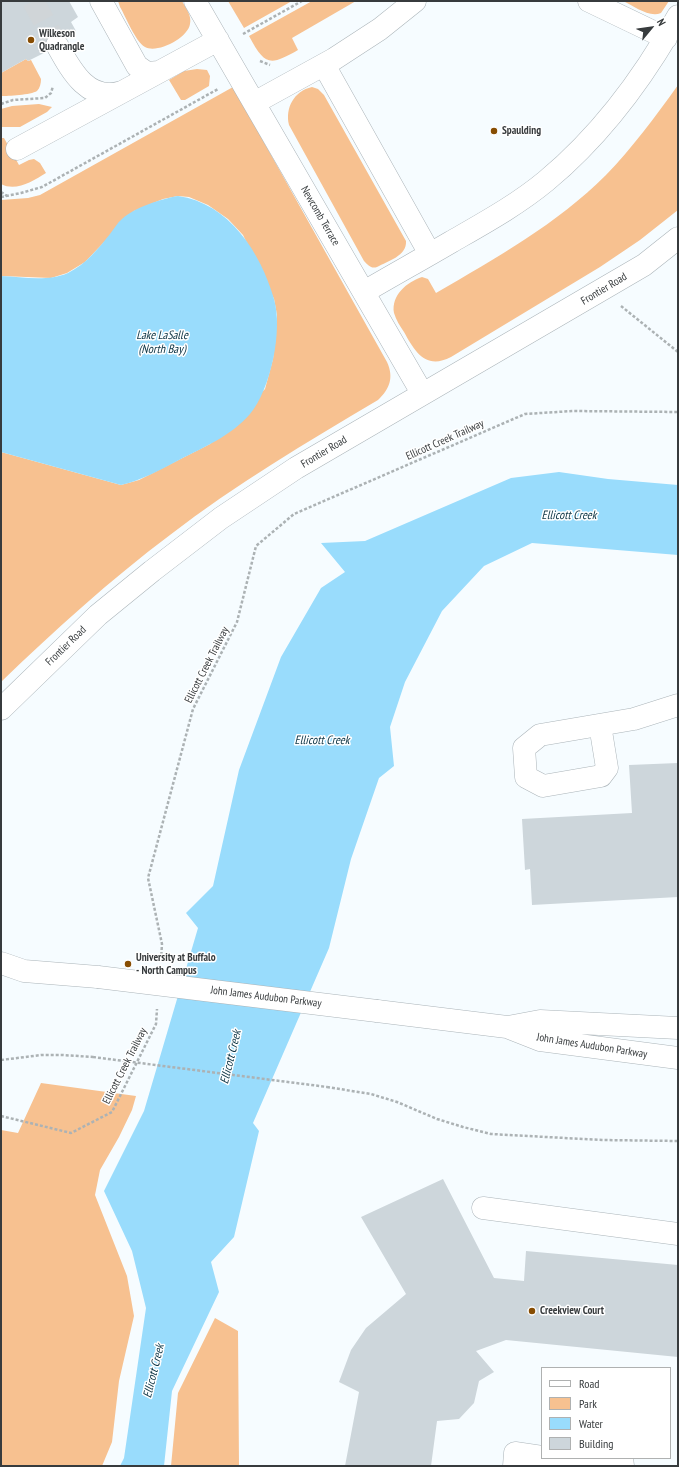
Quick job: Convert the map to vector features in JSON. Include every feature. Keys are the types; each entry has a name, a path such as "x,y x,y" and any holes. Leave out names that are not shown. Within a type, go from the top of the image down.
{"main road":[{"path":"101,1 137,66 147,72 159,72"},
{"name":"Newcomb Terrace","path":"195,1 422,393"},
{"path":"254,103 324,65 380,29 415,1"},
{"path":"589,1 666,38"},
{"path":"364,292 494,218 546,181 596,134 666,38 678,16"},
{"path":"17,149 218,40"},
{"path":"57,45 72,71 83,84 96,91 106,94 115,94 123,91"},
{"path":"324,65 430,254"},
{"name":"Frontier Road","path":"1,709 98,615 221,518 296,468 422,393 644,265 678,238"},
{"path":"600,725 634,719 678,705"},
{"name":"John James Audubon Parkway","path":"1,963 24,971 98,976 507,1027 540,1040 678,1058"},
{"name":"John James Audubon Parkway","path":"1,982 24,971"},
{"name":"John James Audubon Parkway","path":"507,1027 540,1021 678,1028"},
{"path":"483,1208 678,1234"},
{"path":"514,1466 515,1453 541,1457"},
{"path":"555,1459 603,1466"}],"path":[{"path":"239,28 243,34 302,1"},
{"path":"257,59 261,62 273,65"},
{"path":"1,197 22,194 42,187 239,77"},
{"path":"1,104 13,100 45,98 49,96 53,90 53,86 49,80"},
{"path":"1,192 7,196"},
{"path":"603,290 626,311 678,352"},
{"name":"Ellicott Creek Trailway","path":"160,966 162,944 148,878 193,709 237,622 256,546 294,514 525,414 573,411 678,412"},
{"name":"Ellicott Creek Trailway","path":"1,1116 71,1133 112,1112 156,1024 157,1002"},
{"path":"1,1060 41,1055 93,1057 327,1087 370,1094 397,1102 437,1119 491,1134 602,1140 678,1141"}],"green space":[{"path":"118,1 182,1 187,9 190,24 184,34 178,39 164,46 150,49 141,44 134,34"},
{"path":"228,1 292,1 244,28"},
{"path":"312,1 356,1 292,38 298,50 274,61 264,58 259,53 249,36"},
{"path":"623,1 669,1 661,13 652,14"},
{"path":"26,59 28,61 31,60 41,79 38,90 25,94 1,96 1,73"},
{"path":"197,69 207,70 210,76 209,86 185,100 181,100 169,80 184,71"},
{"path":"678,85 678,210 640,240 600,267 451,357 435,361 422,357 412,346 394,313 395,300 401,290 411,282 422,277 428,279 436,293 503,253 546,225 587,193 606,175 644,132"},
{"path":"233,87 387,362 390,373 390,382 385,392 378,400 246,481 220,498 170,535 83,606 1,682 1,452 121,485 139,480 210,444 265,389 273,359 277,315 274,299 243,235 228,219 208,205 189,197 178,196 163,199 134,211 85,262 67,273 51,278 1,276 1,200 28,198 40,195"},
{"path":"312,87 318,89 324,95 406,241 403,251 400,254 377,267 371,267 364,261 289,125 288,112 292,101 300,92"},
{"path":"39,104 52,107 47,112 20,127 1,127 1,109 12,106"},
{"path":"1,138 4,138 19,165 34,159 40,163 46,173 30,182 18,186 13,187 1,184"},
{"path":"41,1083 136,1096 132,1110 119,1137 100,1170 95,1195 127,1276 134,1316 119,1381 112,1442 102,1466 1,1466 1,1130 18,1133"},
{"path":"215,1318 238,1331 239,1466 171,1466 178,1393"}],"water":[{"name":"Lake LaSalle (North Bay)","path":"178,196 196,201 213,209 240,233 261,264 274,299 277,327 273,359 264,390 250,414 243,422 226,435 207,446 151,474 121,485 1,452 1,276 43,278 60,276 68,273 91,256 119,222 127,215 148,204"},
{"name":"Ellicott Creek","path":"559,472 608,479 678,485 678,555 532,543 484,566 442,611 405,682 390,727 394,766 379,778 351,859 329,948 253,1123 259,1131 234,1237 211,1262 219,1292 172,1391 164,1466 120,1466 124,1458 146,1308 132,1251 104,1191 144,1111 198,928 186,913 213,886 239,770 281,657 321,588 345,572 321,543 365,541 511,478"}],"building":[{"name":"Wilkeson Quadrangle","path":"1,1 69,1 78,17 71,22 76,31 46,48 48,51 28,61 26,59 1,73"},
{"path":"678,763 678,897 532,905 530,869 525,870 522,819 632,813 629,765"},
{"name":"Creekview Court","path":"443,1179 494,1278 524,1281 526,1251 678,1265 678,1357 506,1340 476,1351 494,1372 479,1381 474,1403 459,1419 437,1421 431,1466 345,1466 359,1392 339,1382 351,1350 366,1328 406,1294 361,1217"}],"tunnel":[{"path":"33,1 57,45"}],"place":[{"name":"Wilkeson Quadrangle","path":"31,40"},
{"name":"Spaulding","path":"494,131"},
{"name":"University at Buffalo - North Campus","path":"128,964"},
{"name":"Creekview Court","path":"532,1311"}]}
